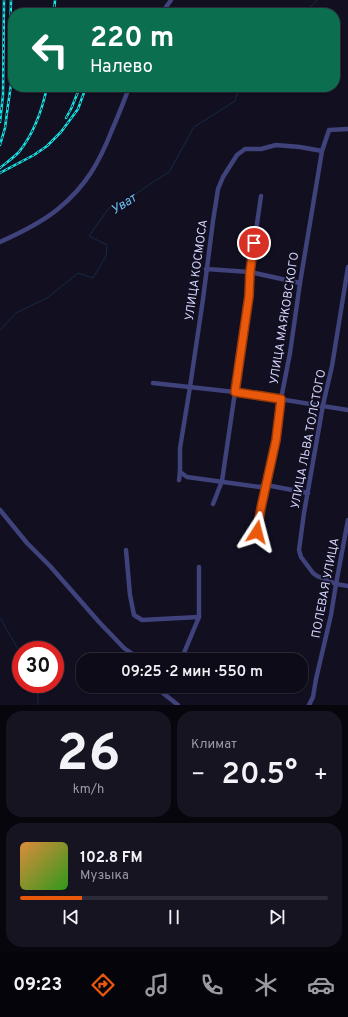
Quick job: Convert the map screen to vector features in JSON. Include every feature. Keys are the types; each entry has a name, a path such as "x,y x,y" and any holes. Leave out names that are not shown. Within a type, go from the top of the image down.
{"street":[{"path":"0,242 40,222 57,210 74,195 86,181 97,164 106,145 127,92"},
{"name":"УЛИЦА МАЯКОВСКОГО","path":"257,532 276,440 281,399 290,353 322,151 330,130 348,129"},
{"name":"УЛИЦА КОСМОСА","path":"179,480 180,448 218,189 223,177 237,155 245,149 261,149 276,145 322,151"},
{"path":"214,504 222,481 249,296 250,272 261,196"},
{"name":"УЛИЦА ЛЬВА ТОЛСТОГО","path":"348,267 333,358 304,513 299,550 301,557 313,573 336,584 348,586"},
{"path":"206,269 250,272 300,283"},
{"path":"153,383 235,392 348,410"},
{"path":"180,472 187,477 260,487 266,485 308,493"},
{"path":"0,510 27,543 50,566 99,622 124,648 131,653"},
{"name":"ПОЛЕВАЯ УЛИЦА","path":"309,705 313,697 331,615 348,520"},
{"path":"126,550 130,594 134,615 142,620 199,617"},
{"path":"184,653 199,617 199,567"},
{"path":"164,694 178,705"}],"waterway":[{"name":"Уват","path":"309,8 317,0"},
{"name":"Уват","path":"0,330 16,313 47,298 78,273 93,278 106,256 107,245 89,236 109,208 122,204 169,172 194,127 235,101 238,92"},
{"path":"0,618 13,641"},
{"path":"37,705 38,693"}],"railway":[{"path":"0,122 3,95 4,0"},
{"path":"11,0 11,8"},
{"path":"54,8 55,0"},
{"path":"0,145 5,128 10,92"},
{"path":"0,168 19,152 29,137 40,113 46,92"},
{"path":"66,118 78,92"},
{"path":"0,173 34,155 47,146 61,132 78,109 84,92"}],"route":[{"path":"254,243 250,272 249,296 235,392 281,399 276,440 257,532"}]}
